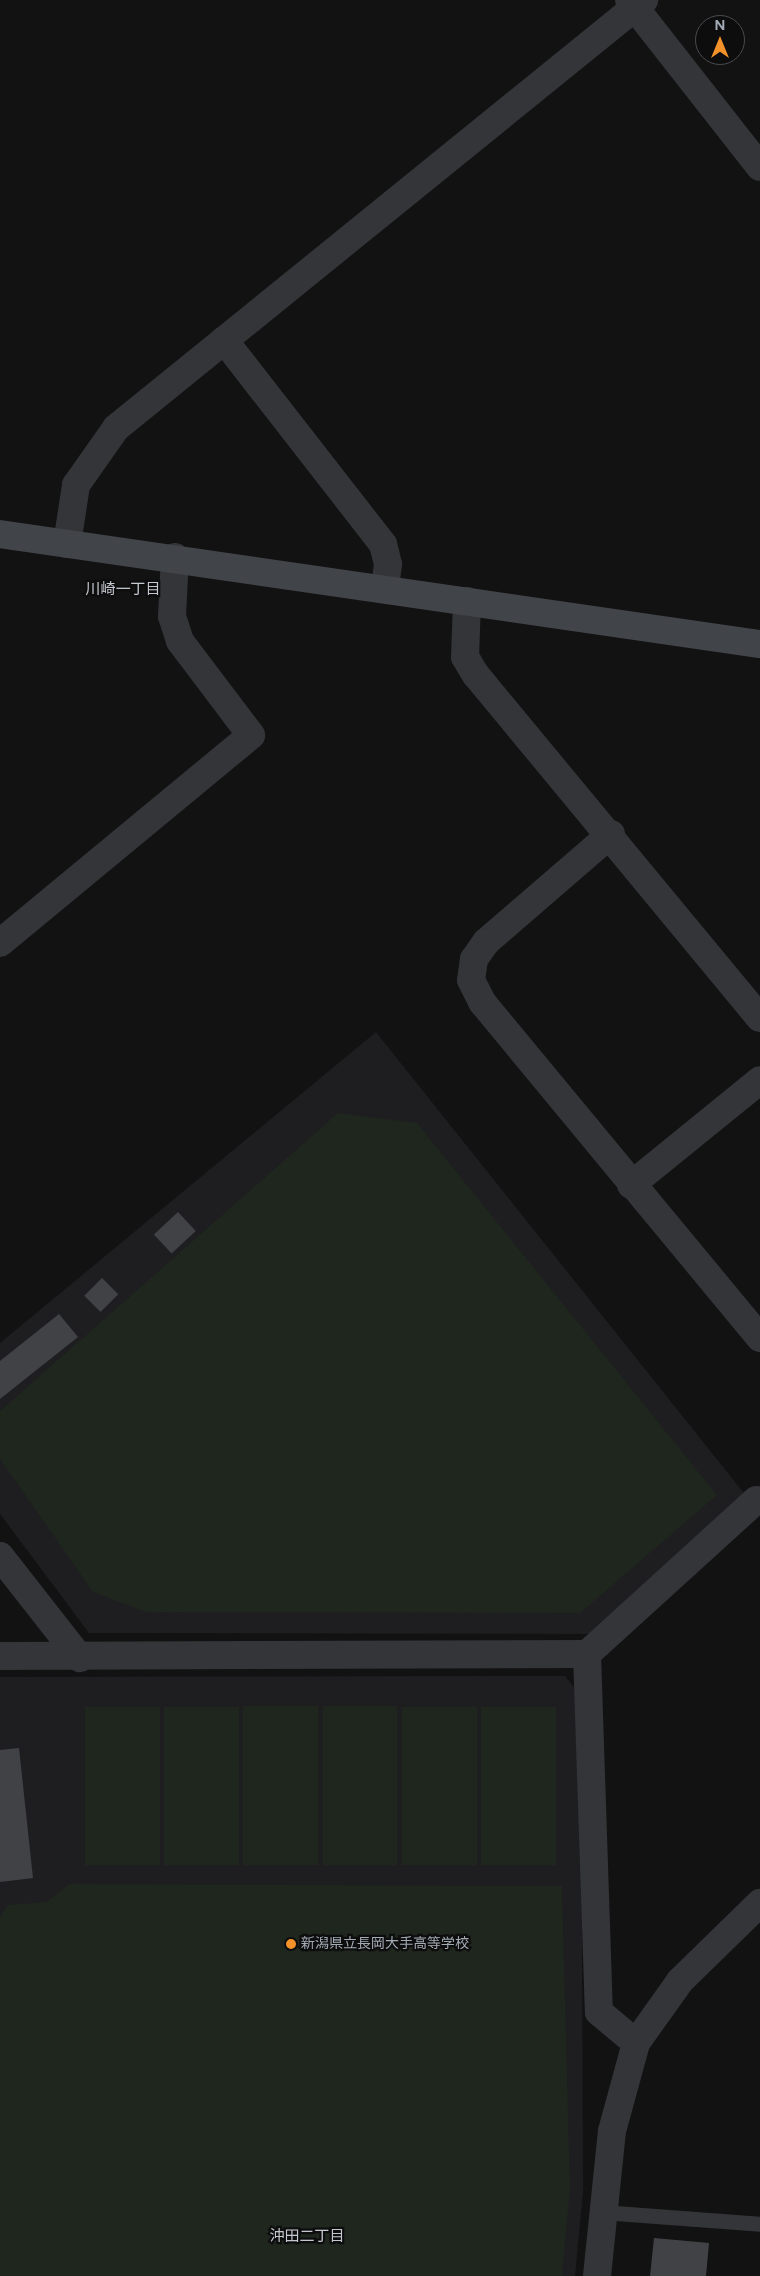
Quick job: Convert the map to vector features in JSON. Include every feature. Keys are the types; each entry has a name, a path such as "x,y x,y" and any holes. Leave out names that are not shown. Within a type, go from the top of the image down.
{"street":[{"path":"68,544 76,485 92,458 116,428 636,2 760,167"},
{"path":"224,340 383,544 388,564 386,587"},
{"path":"0,534 386,587 466,601 760,644"},
{"path":"0,943 251,735 180,641 172,616 175,558"},
{"path":"466,601 465,657 472,669 611,834 760,1018"},
{"path":"611,834 486,942 474,959 471,980 482,1002 760,1338"},
{"path":"632,1185 760,1080"},
{"path":"0,1656 80,1658 587,1654 756,1500"},
{"path":"0,1556 80,1658"},
{"path":"587,1654 599,2012 636,2043"},
{"path":"597,2276 602,2212 612,2131 636,2043 680,1981 760,1903"}],"lane":[{"path":"602,2212 760,2224"}],"shaded area":[{"path":"376,1032 747,1497 589,1634 89,1633 0,1514 0,1343"},
{"path":"338,1113 417,1123 717,1495 580,1613 146,1612 93,1592 0,1459 0,1411"},
{"name":"新潟県立長岡大手高等学校","path":"565,1676 581,1696 583,2192 575,2276 0,2276 0,1677"},
{"path":"243,1706 318,1706 318,1865 243,1865"},
{"path":"323,1706 397,1706 397,1865 323,1865"},
{"path":"85,1707 160,1707 160,1865 85,1865"},
{"path":"164,1707 239,1707 239,1865 164,1865"},
{"path":"402,1707 477,1707 477,1865 402,1865"},
{"path":"481,1707 556,1707 556,1865 481,1865"},
{"name":"新潟県立長岡大手高等学校","path":"69,1884 562,1886 570,2188 562,2276 0,2276 0,1917 8,1905 47,1902"}],"building":[{"path":"178,1212 196,1231 172,1254 154,1235"},
{"path":"102,1278 118,1294 101,1312 84,1296"},
{"path":"59,1314 78,1337 0,1399 0,1361"},
{"path":"19,1748 33,1878 0,1882 0,1750"},
{"path":"654,2238 709,2243 706,2276 650,2276"}],"place":[{"name":"新潟県立長岡大手高等学校","path":"291,1944"}],"district":[{"name":"川崎一丁目","path":"123,590"},
{"name":"沖田二丁目","path":"307,2237"}]}
